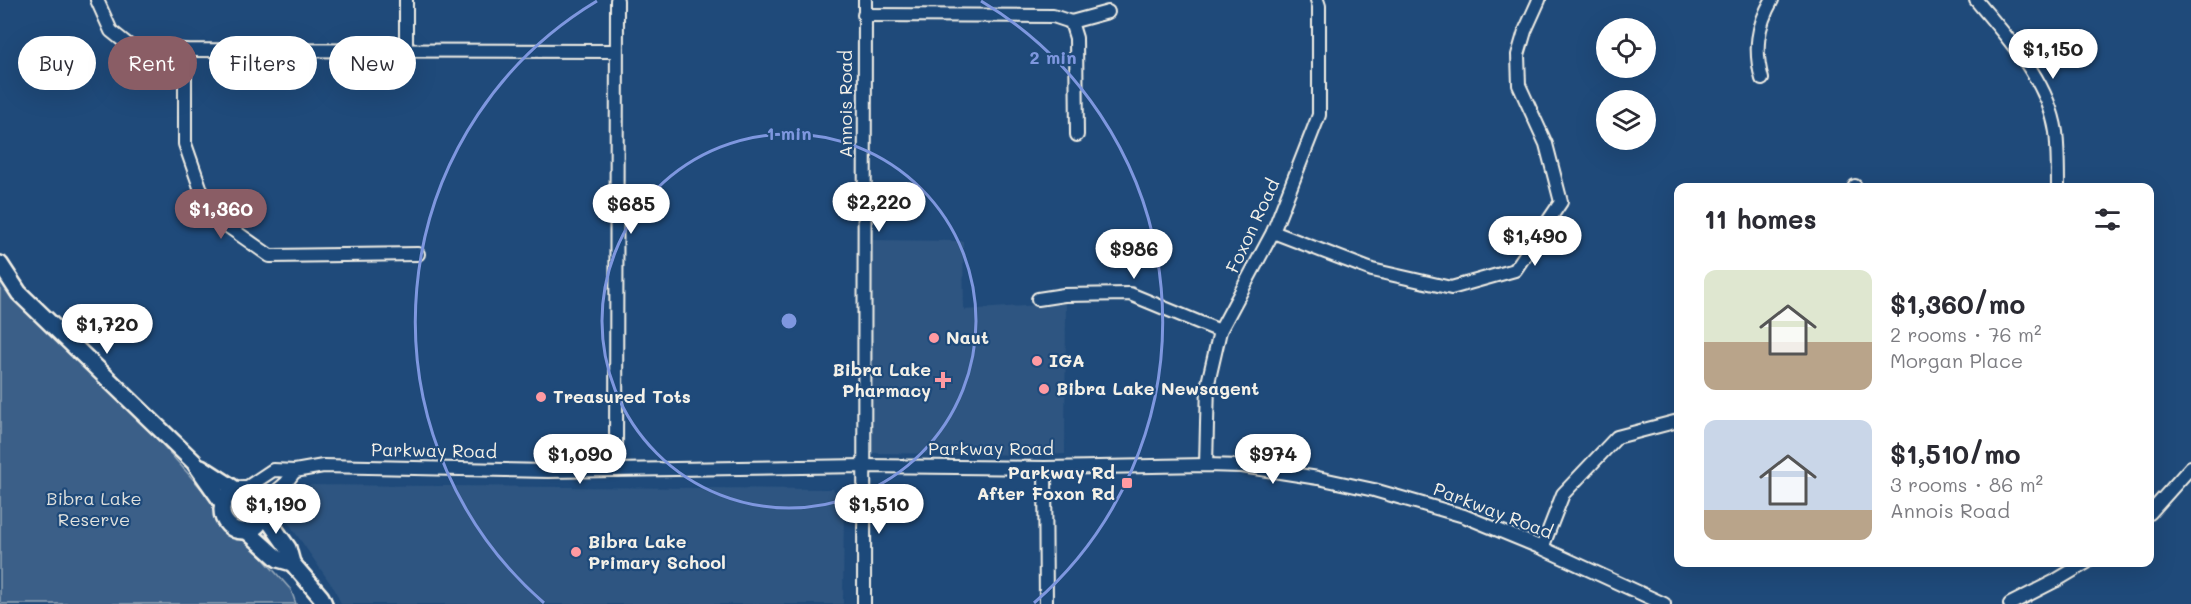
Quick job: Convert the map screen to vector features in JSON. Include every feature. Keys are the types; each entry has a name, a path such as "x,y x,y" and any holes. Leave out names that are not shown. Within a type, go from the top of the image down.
{"street":[{"path":"97,0 111,31 117,36"},
{"path":"406,0 406,36"},
{"path":"616,470 617,0"},
{"name":"Annois Road","path":"864,604 865,0"},
{"name":"Foxon Road","path":"1206,465 1208,383 1220,331 1274,232 1319,115 1319,6 1317,0"},
{"path":"1274,232 1372,270 1451,288 1515,270 1561,202 1546,144 1519,85 1518,55 1525,31 1539,0"},
{"path":"1762,79 1758,63 1757,40 1765,13 1772,0"},
{"path":"1976,0 2031,70 2047,101 2056,132 2058,183"},
{"path":"864,15 1053,16 1071,22 1108,12"},
{"path":"1071,22 1076,38 1077,135"},
{"path":"197,50 329,51"},
{"path":"416,51 616,51"},
{"path":"185,90 185,144 210,213 270,256 418,254"},
{"path":"0,264 19,293 194,462 222,502"},
{"path":"1038,299 1130,294 1220,331"},
{"path":"1542,548 1563,494 1617,437 1674,422"},
{"path":"194,462 240,489 257,493 288,548 292,563 321,597 324,604"},
{"name":"Parkway Road","path":"240,489 273,470 294,471 323,466 616,470 864,466 1045,468 1206,465 1270,469 1374,490 1464,516 1542,548 1664,604"},
{"path":"2154,509 2191,467"},
{"path":"1045,468 1046,604"},
{"path":"240,489 227,494 222,502 221,515 227,525 237,531 247,531 258,525 264,509 294,471"},
{"path":"247,531 278,559 292,563"},
{"path":"2010,604 2079,567"}],"shaded area":[{"path":"870,240 963,241 964,310 1066,303 1065,454 869,453"},
{"name":"Bibra Lake Primary School","path":"303,485 833,489 844,502 843,604 341,604 335,590 283,515"}],"green space":[{"name":"Bibra Lake Reserve","path":"0,261 291,590 296,604 0,604"}],"place":[{"name":"Naut","path":"934,338"},
{"name":"IGA","path":"1037,361"},
{"name":"Bibra Lake Pharmacy","path":"943,380"},
{"name":"Bibra Lake Newsagent","path":"1044,389"},
{"name":"Treasured Tots","path":"541,397"},
{"name":"Parkway Rd After Foxon Rd","path":"1127,483"},
{"name":"Bibra Lake Primary School","path":"576,552"}]}
